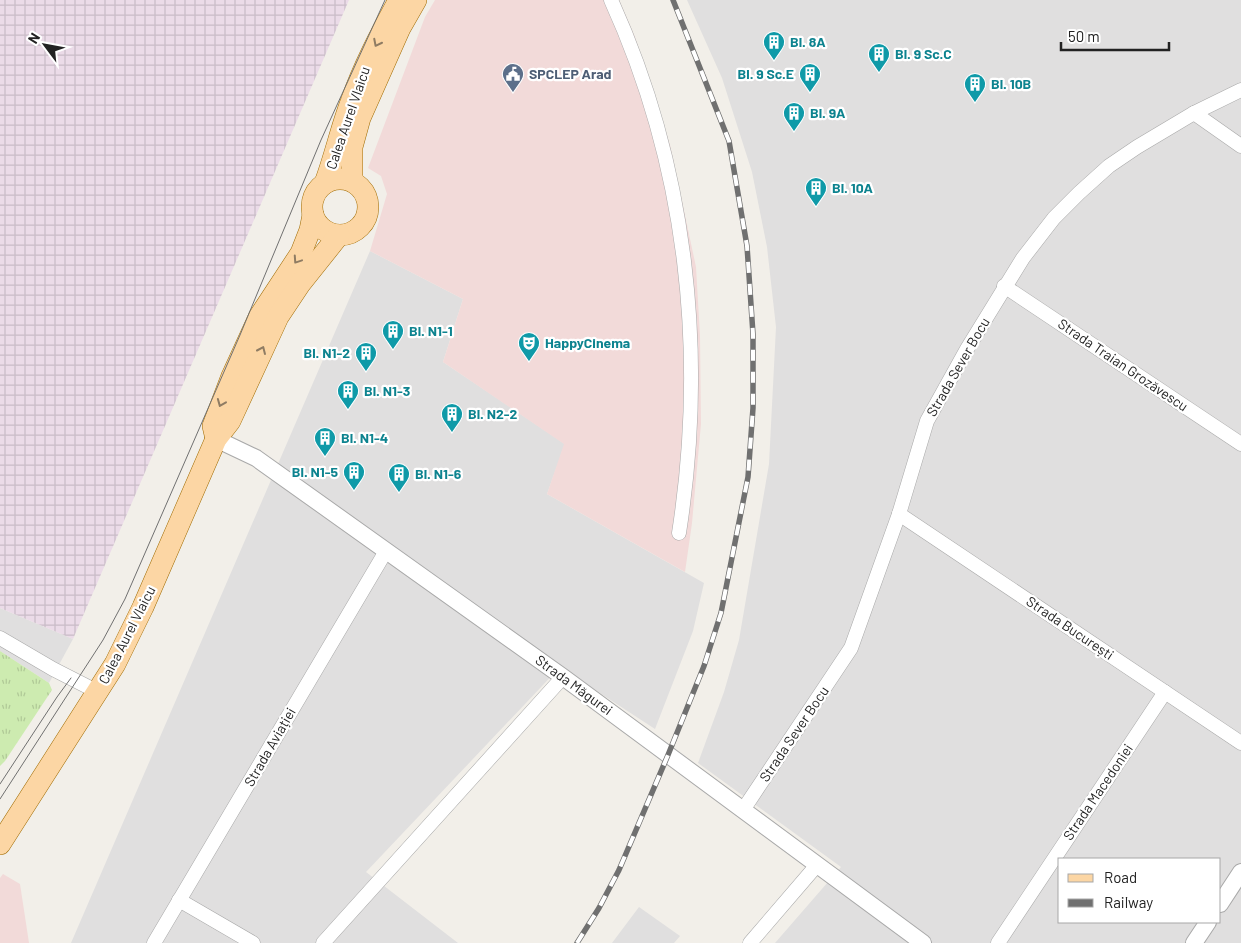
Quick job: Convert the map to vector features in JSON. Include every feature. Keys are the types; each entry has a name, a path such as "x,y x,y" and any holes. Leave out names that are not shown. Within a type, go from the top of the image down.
{"main road":[{"name":"Calea Aurel Vlaicu","path":"216,439 213,426 245,347 266,305 301,253 310,230 315,194 325,183 336,154 351,100 368,60 399,0"},
{"name":"Calea Aurel Vlaicu","path":"352,182 352,147 360,118 396,37 416,0"},
{"name":"Calea Aurel Vlaicu","path":"0,844 98,692 124,647 216,439 230,421 278,317 300,284 339,235 359,228 367,216 366,195 363,190 352,182 338,179 325,183"},
{"path":"313,215 322,229 339,235"}],"street":[{"path":"612,0 648,94 665,155 685,257 690,304 692,387 689,454 679,533"},
{"name":"Strada Sever Bocu","path":"743,810 852,648 899,514 930,415 1004,286 1040,235 1079,193 1109,166 1194,113 1241,90"},
{"path":"1194,113 1241,146"},
{"name":"Strada Traian Grozăvescu","path":"1004,286 1241,444"},
{"name":"Strada Măgurei","path":"216,439 256,458 563,677 924,943"},
{"name":"Strada București","path":"899,514 1241,743"},
{"name":"Strada Aviației","path":"154,943 386,551"},
{"path":"0,638 54,670 98,692"},
{"path":"323,943 563,677"},
{"name":"Strada Macedoniei","path":"998,943 1165,692"},
{"path":"750,943 817,865"},
{"path":"1221,902 1241,872"},
{"path":"179,900 253,943"},
{"path":"1194,943 1207,923"}],"shaded area":[{"path":"0,0 349,0 73,639 0,608"},
{"path":"435,0 619,0 635,37 670,145 696,267 700,336 701,424 692,523 685,572 547,494 564,444 443,362 463,299 370,251 387,194 381,176 368,168 425,17"},
{"path":"687,0 1241,0 1241,943 775,943 841,867 698,763 724,692 739,640 769,464 776,327 767,247 752,172 722,78"},
{"path":"370,251 463,299 443,362 565,444 547,494 704,583 693,631 655,729 560,667 366,872 458,943 71,943"},
{"path":"0,608 73,639 49,683 0,651"},
{"path":"3,874 20,884 29,943 0,943 0,878"},
{"path":"639,907 680,936 674,943 612,943"}],"green space":[{"path":"0,651 49,683 52,690 0,766"}],"tram line":[{"path":"0,799 103,640 125,599 240,335 321,140 385,0"},
{"path":"0,784 71,678"}],"railway":[{"path":"577,943 599,908 619,870 704,666 721,613 748,477 753,408 753,334 747,246 729,141 673,0"}],"place":[{"name":"Bl. 8A","path":"774,61"},
{"name":"Bl. 9 Sc.C","path":"879,73"},
{"name":"SPCLEP Arad","path":"513,93"},
{"name":"Bl. 9 Sc.E","path":"810,93"},
{"name":"Bl. 10B","path":"975,103"},
{"name":"Bl. 9A","path":"794,132"},
{"name":"Bl. 10A","path":"816,207"},
{"name":"Bl. N1-1","path":"393,350"},
{"name":"HappyCinema","path":"529,362"},
{"name":"Bl. N1-2","path":"366,372"},
{"name":"Bl. N1-3","path":"348,410"},
{"name":"Bl. N2-2","path":"452,433"},
{"name":"Bl. N1-4","path":"325,457"},
{"name":"Bl. N1-5","path":"354,491"},
{"name":"Bl. N1-6","path":"399,493"}]}
